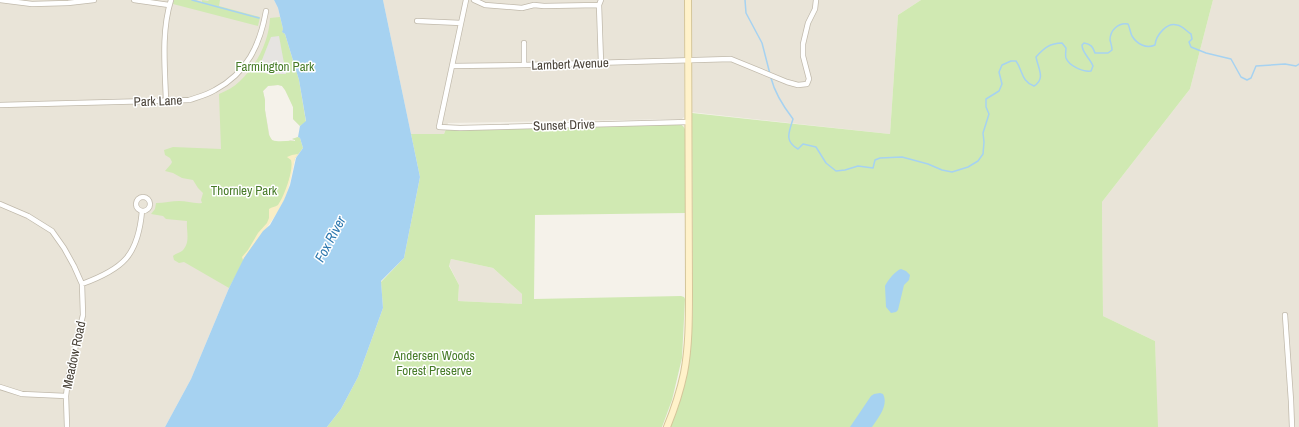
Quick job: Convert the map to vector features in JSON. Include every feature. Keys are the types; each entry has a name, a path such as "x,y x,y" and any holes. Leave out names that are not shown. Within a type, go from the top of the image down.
{"main road":[{"path":"667,427 684,372 687,347 689,292 688,0"}],"street":[{"path":"0,0 32,4 68,4 94,0"},
{"path":"134,0 169,5"},
{"path":"166,101 166,27 171,0"},
{"path":"452,66 466,0"},
{"path":"474,0 485,5 522,8 534,5 544,6 600,2 601,63"},
{"name":"Lambert Avenue","path":"452,66 731,59 787,82 798,85 807,84 809,79 803,56 803,44 808,23 816,9 816,0"},
{"name":"Park Lane","path":"0,105 189,100 214,91 235,77 251,57 257,45 262,31 266,11"},
{"path":"417,21 461,23"},
{"path":"524,43 524,65"},
{"name":"Sunset Drive","path":"452,66 439,127 460,128 688,122"},
{"path":"0,204 28,216 52,231 64,248 82,284 102,276 122,264 136,244 141,227 142,211"},
{"name":"Meadow Road","path":"67,427 66,396 68,379 83,316 82,284"},
{"path":"1285,315 1292,427"},
{"path":"0,387 22,394 66,396"}],"shaded area":[{"path":"0,0 274,0 278,8 300,126 293,119 293,107 288,94 282,86 268,86 263,91 265,110 270,138 276,142 287,142 290,140 295,141 292,139 298,137 301,152 295,158 229,288 191,379 165,427 0,427"},
{"path":"383,0 684,0 684,117 682,119 448,123 444,134 411,134"},
{"path":"690,0 921,0 898,15 890,134 690,112"},
{"path":"1213,0 1299,0 1299,427 1157,427 1155,341 1103,316 1102,202 1190,89"},
{"path":"279,36 286,74 268,74 258,70 271,37"},
{"path":"451,259 493,268 522,294 522,304 458,301 459,285 449,265"}],"green space":[{"name":"Farmington Park","path":"174,0 196,0 202,2 202,0 220,0 219,6 260,17 258,26 173,4"},
{"path":"921,0 1213,0 1190,89 1102,202 1103,316 1155,341 1158,427 670,427 686,376 691,338 693,305 692,113 890,134 898,15"},
{"name":"Thornley Park","path":"280,17 283,29 282,32 285,34 299,80 306,122 300,126 293,119 293,107 282,86 268,86 263,91 269,135 272,140 278,141 295,141 292,139 298,137 300,138 303,148 295,158 284,200 229,288 184,262 179,263 174,260 173,256 185,248 188,237 187,221 166,219 163,216 151,214 155,209 156,203 179,201 202,203 201,200 203,193 193,180 182,178 165,171 172,162 170,158 165,155 164,150 173,147 221,149 219,94 238,83 252,68 265,44 270,18"},
{"name":"Andersen Woods Forest Preserve","path":"680,124 683,126 685,129 686,213 535,215 534,299 684,297 682,358 672,400 662,427 327,427 341,409 358,377 383,308 381,282 404,258 420,177 411,134 444,134 446,129","holes":["451,259 493,268 522,294 522,304 458,301 459,285 449,266"]}],"sand":[{"path":"298,154 295,158 288,190 280,208 243,260 242,257 258,233 267,223 269,218 269,209 278,205 283,196 288,183 292,164 291,160 287,157"}],"water":[{"name":"Fox River","path":"274,0 383,0 420,177 404,258 381,281 383,308 358,377 341,409 327,427 165,427 191,379 229,288 244,258 263,231 270,225 284,200 290,185 296,158 303,148 300,138 298,137 300,126 306,121 299,80 285,34 282,32 283,29 278,8"},
{"path":"901,269 910,275 909,280 904,285 898,310 891,313 886,307 885,286 892,276"},
{"path":"880,393 883,394 885,403 880,416 872,427 850,427 871,396"}],"waterway":[{"path":"192,0 259,18"},
{"path":"745,0 746,13 762,43 770,74"},
{"path":"771,78 780,100 793,119 789,136 791,143 798,149 803,144 816,147 826,163 836,171 858,166 873,168 875,160 880,158 902,157 952,172 968,167 978,161 983,154 983,133 989,114 986,107 986,99 999,91 1002,84 999,72 1002,65 1011,61 1016,61 1024,79 1034,86 1040,80 1036,57 1045,49 1054,44 1062,43 1066,48 1066,58 1070,64 1084,71 1091,71 1093,66 1083,51 1082,45 1084,43 1091,46 1095,53 1108,53 1112,50 1110,36 1113,30 1121,24 1128,24 1132,36 1136,41 1145,46 1152,46 1155,45 1157,37 1166,27 1169,25 1177,25 1181,26 1191,34 1192,39 1189,42 1191,47 1206,53 1231,59 1241,77 1247,80 1251,78 1256,66 1285,64 1296,66 1299,64"}]}
